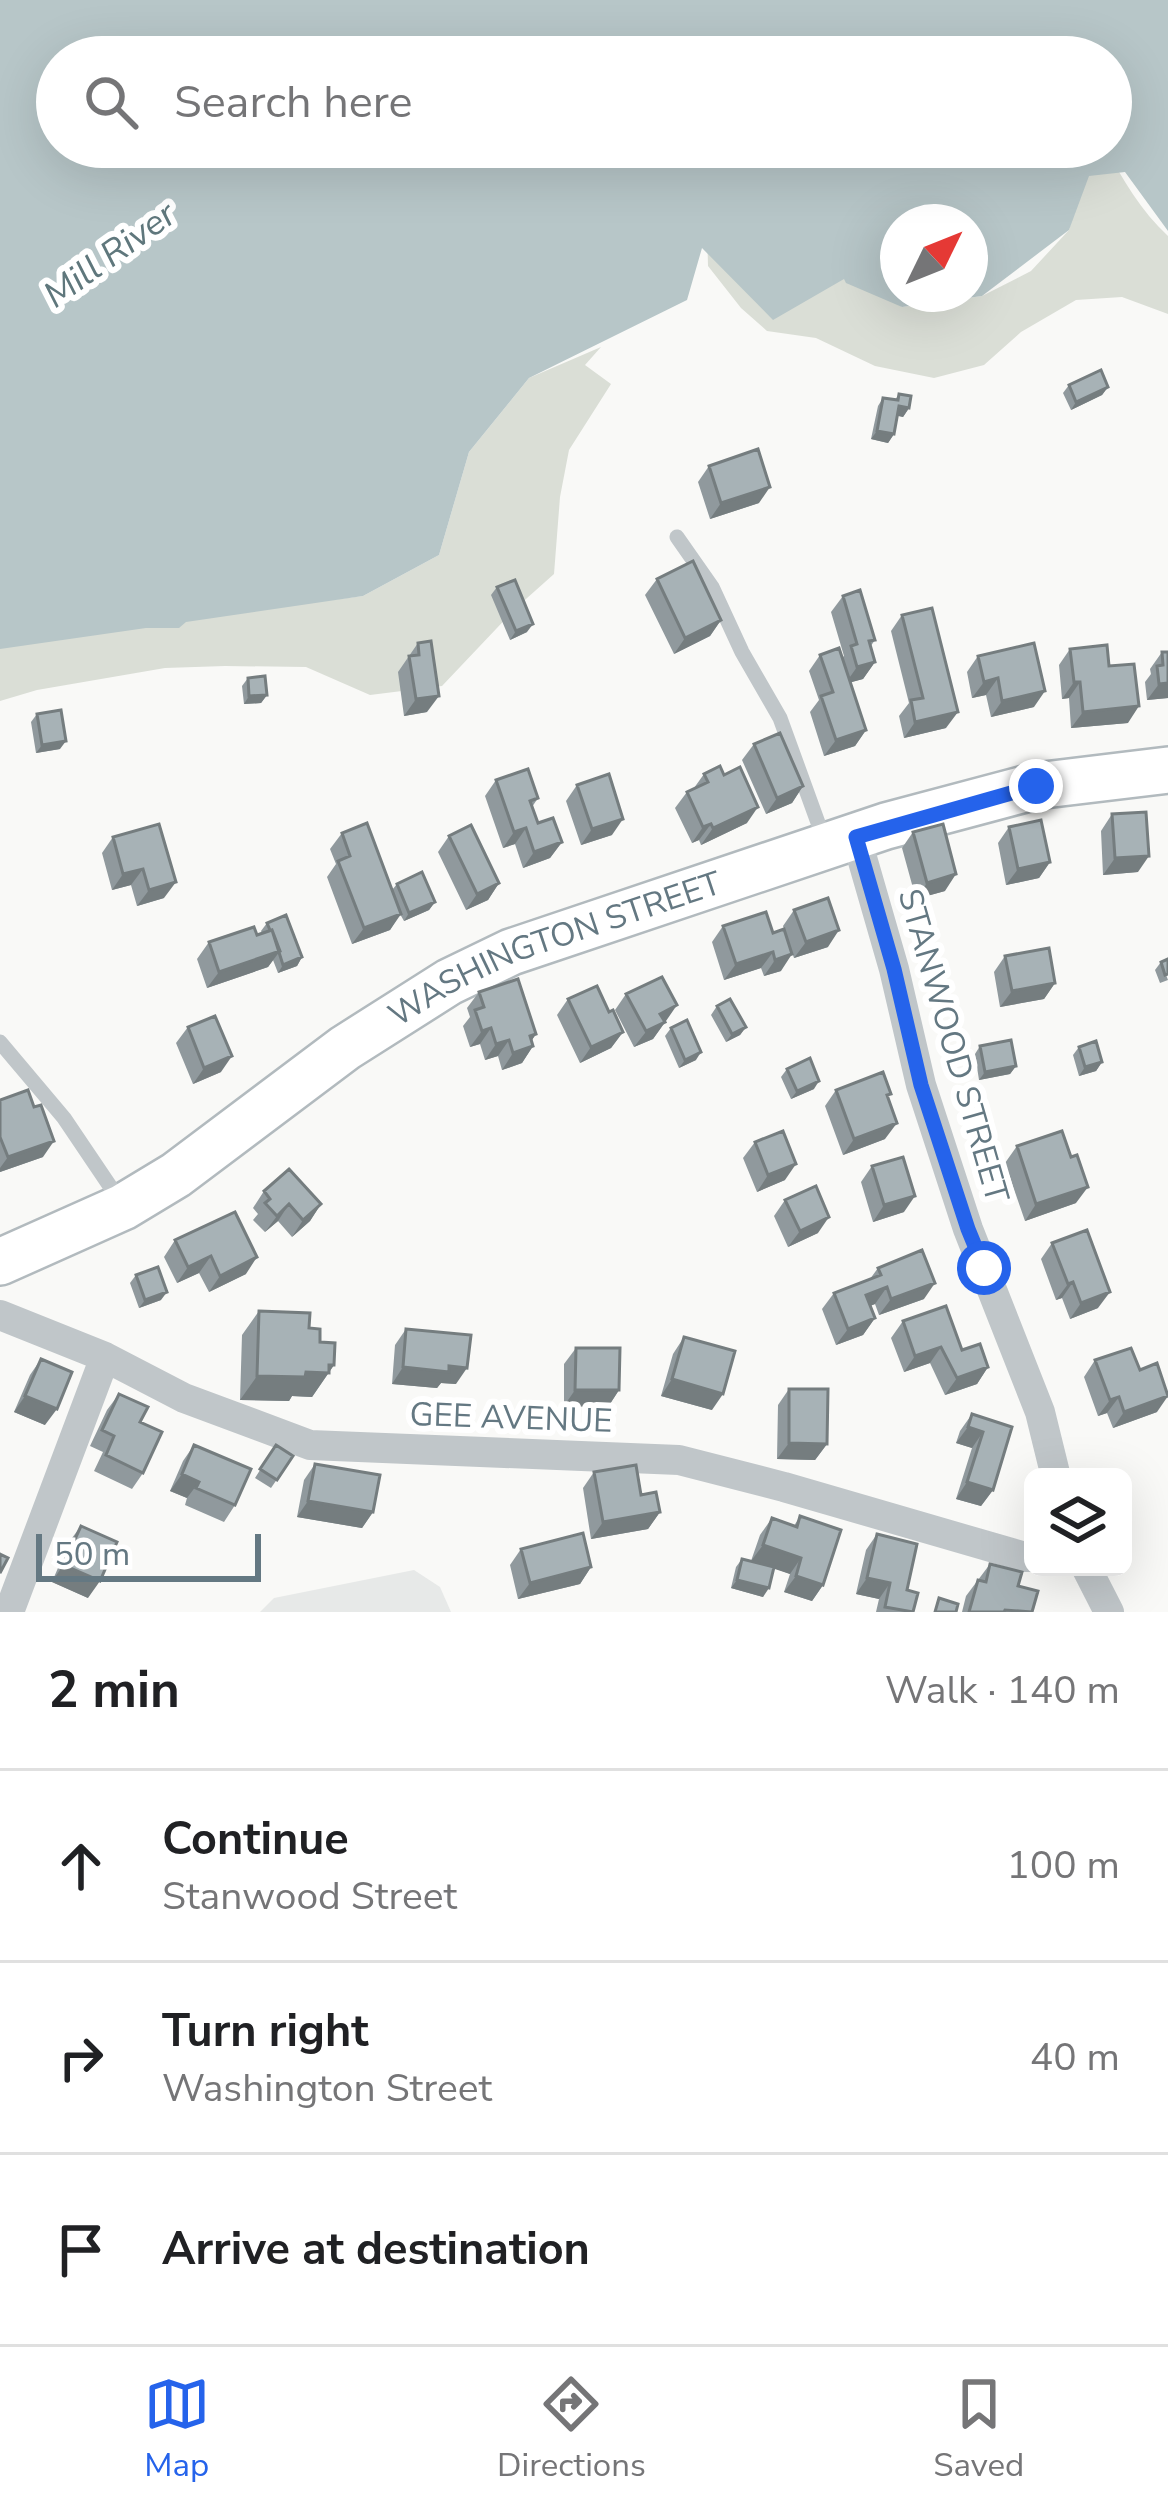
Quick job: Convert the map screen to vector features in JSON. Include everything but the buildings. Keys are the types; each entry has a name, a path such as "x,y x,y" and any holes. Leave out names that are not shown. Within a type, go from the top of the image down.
{"main road":[{"name":"WASHINGTON STREET","path":"0,1262 123,1207 176,1175 345,1048 449,982 511,952 841,841 1036,786 1168,770"}],"street":[{"name":"STANWOOD STREET","path":"841,841 894,969 921,1085 968,1229 1040,1412 1054,1468"},
{"name":"GEE AVENUE","path":"0,1315 105,1357 184,1398 310,1445 679,1460 1024,1557"},
{"path":"9,1612 105,1357"},
{"path":"1091,1576 1109,1612"}],"lane":[{"path":"677,537 712,587 841,841"},
{"path":"0,1042 64,1118 123,1207"}],"shaded area":[{"path":"1117,168 1141,206 1168,236 1168,314 1122,297 1076,300 1021,332 984,365 934,378 875,366 816,338 767,331 741,308 708,266 707,229 756,199 880,291 880,312 988,312 988,293 1031,271 1069,230 1085,169"},
{"path":"601,347 585,365 611,384 569,450 554,574 442,686 370,695 306,667 165,668 0,701 0,641 363,596 439,555 469,452 529,378"},
{"path":"414,1570 440,1587 451,1612 260,1612 274,1598"}],"water":[{"name":"Mill River","path":"0,0 1168,0 1168,231 1125,172 1089,176 1069,230 988,291 988,204 880,204 880,298 844,279 773,320 702,248 687,300 529,378 469,452 439,555 363,596 186,622 179,628 146,628 0,649"}],"route":[{"path":"984,1268 921,1085 856,837 1036,786"}]}
